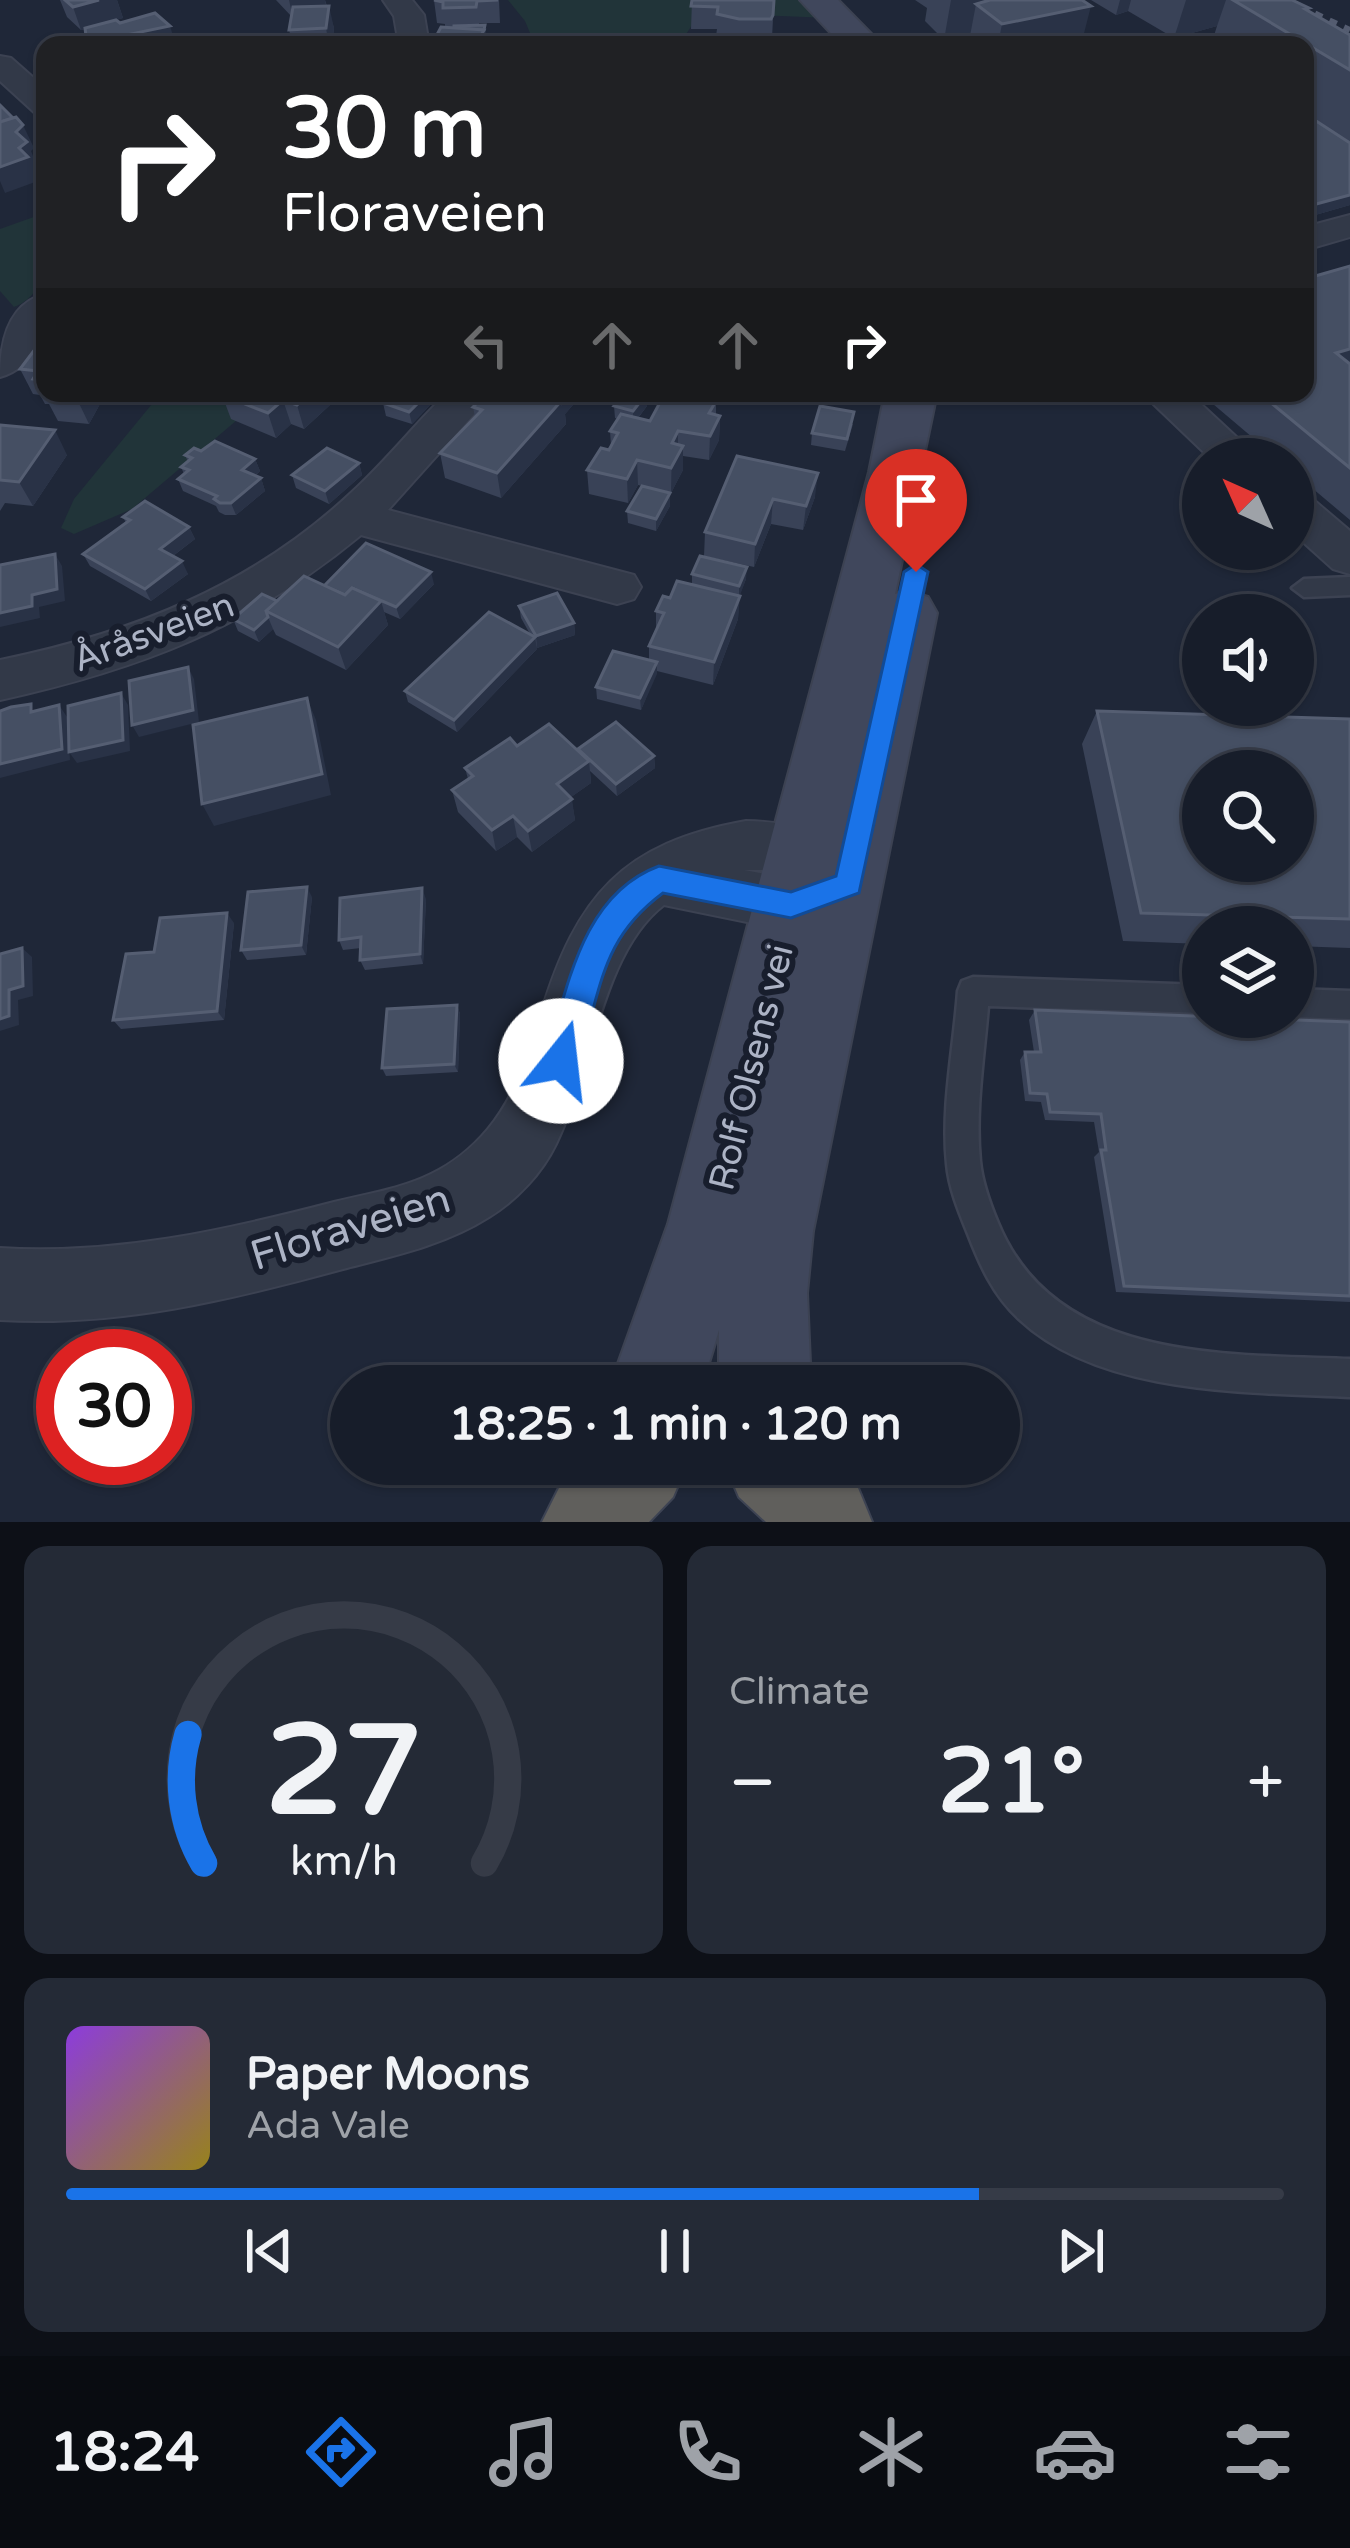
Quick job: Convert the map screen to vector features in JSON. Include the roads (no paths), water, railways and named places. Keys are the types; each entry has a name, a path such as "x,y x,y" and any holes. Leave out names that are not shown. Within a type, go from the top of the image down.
{"highway":[{"path":"797,1485 824,1522"}],"main road":[{"path":"818,0 854,36"},
{"name":"Rolf Olsens vei","path":"765,1365 763,1294 814,881 909,402"},
{"name":"Rolf Olsens vei","path":"663,1365 814,881 951,402"}],"street":[{"path":"397,0 409,15 413,36"},
{"path":"0,65 36,97"},
{"path":"1314,236 1350,226"},
{"path":"0,364 36,317"},
{"name":"Åråsveien","path":"0,680 115,654 209,619 263,587 353,517 463,402"},
{"path":"1173,402 1214,438"},
{"path":"353,517 617,587"},
{"path":"1314,525 1350,557"},
{"name":"Floraveien","path":"0,1284 89,1286 191,1270 415,1215 480,1184 502,1165 536,1120 561,1061 600,936 626,903 659,879 814,881"}],"lane":[{"path":"1304,588 1350,586"},
{"path":"1182,999 974,992 963,1160 983,1241 1024,1304 1100,1349 1177,1370 1350,1378"},
{"path":"1314,1004 1350,1005"}],"railway":[{"path":"1286,0 1350,30"}]}
